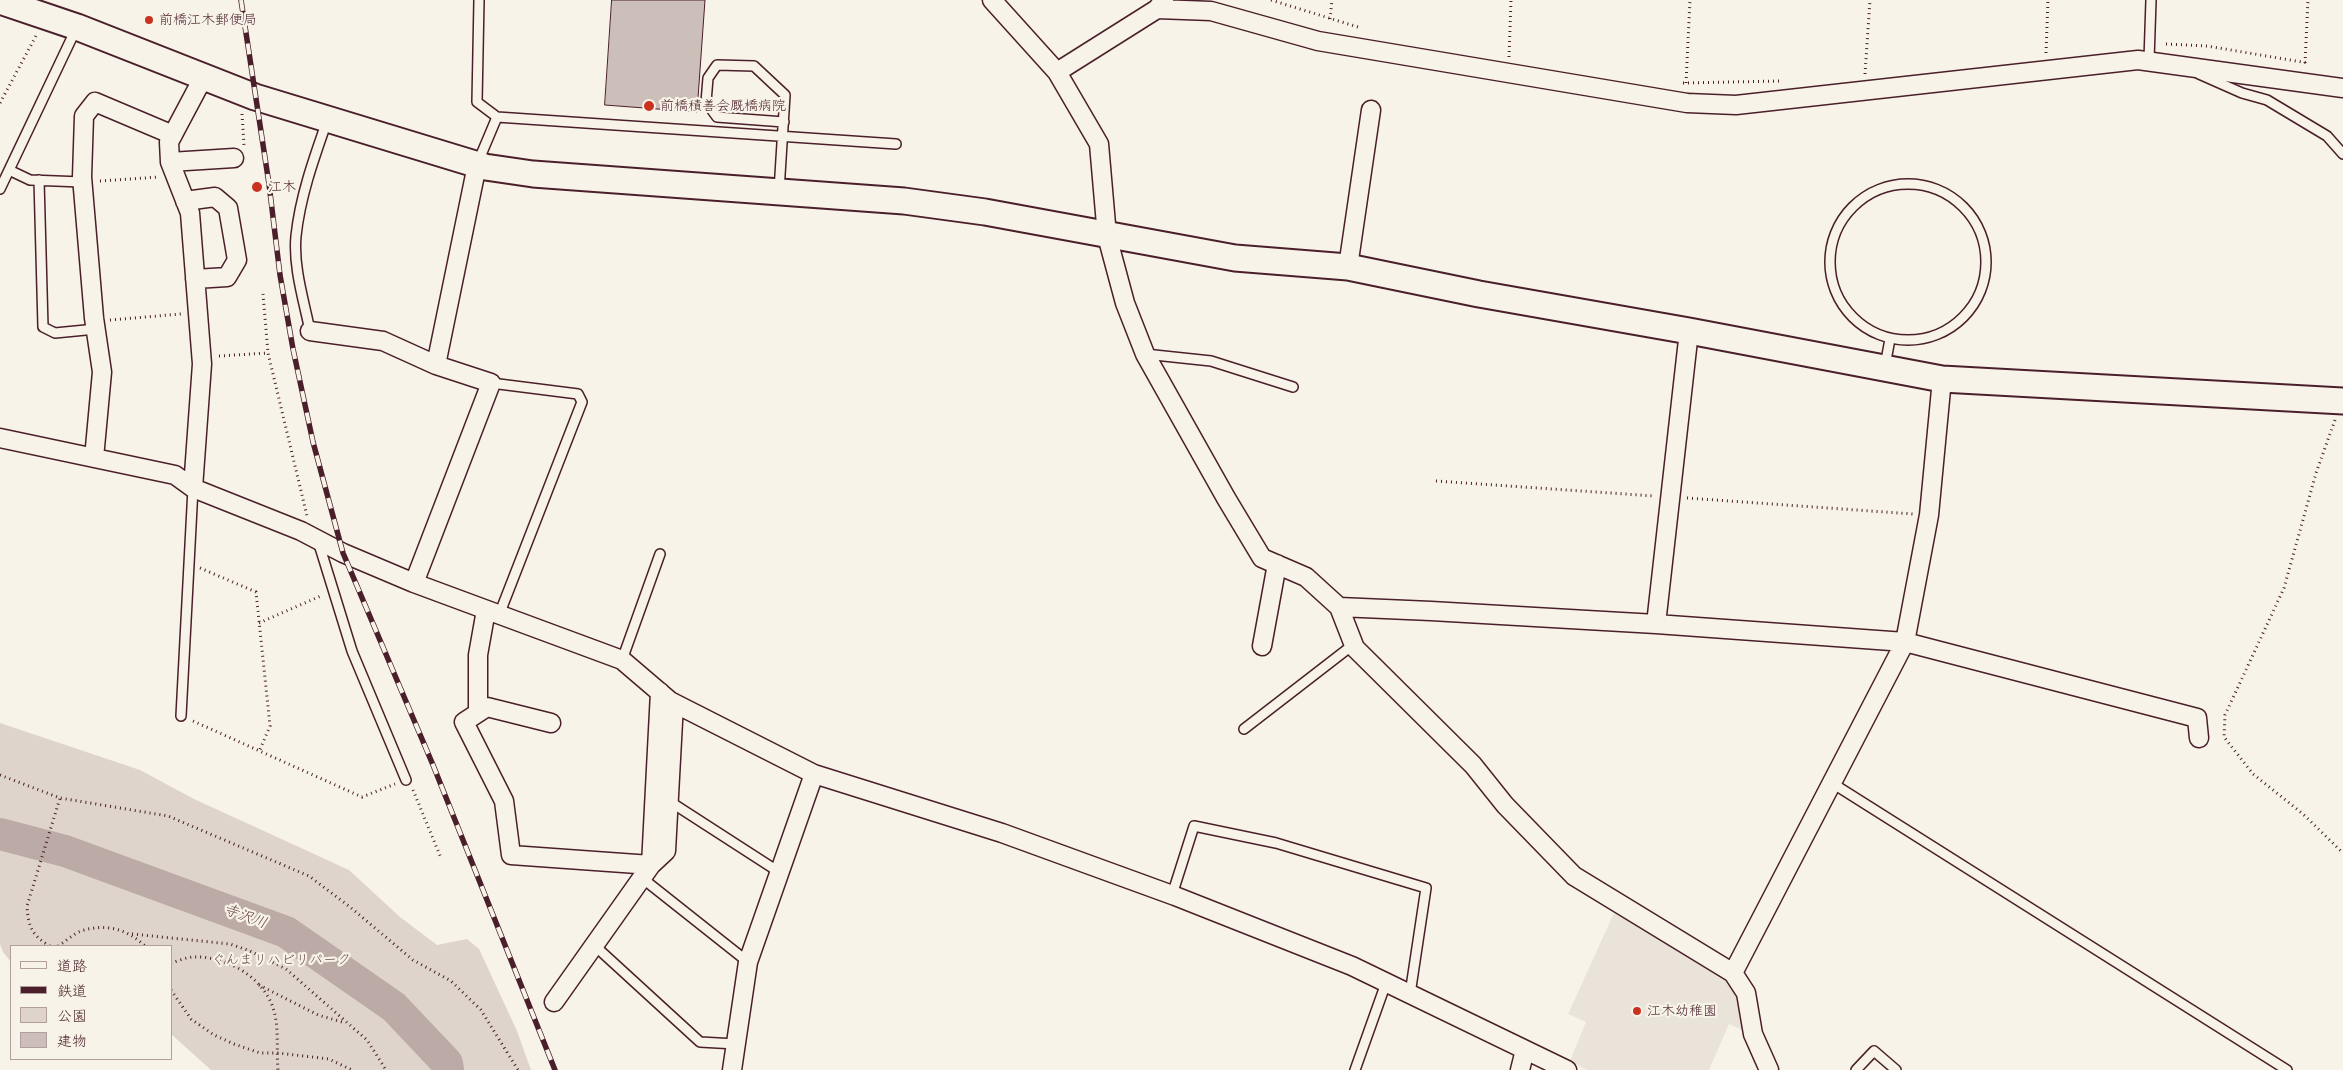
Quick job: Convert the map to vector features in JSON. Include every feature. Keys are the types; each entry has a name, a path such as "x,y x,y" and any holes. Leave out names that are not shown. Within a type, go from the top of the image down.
{"street":[{"path":"992,0 1057,72 1099,144 1107,236 1125,303 1145,354 1262,558 1306,577 1339,608 1355,648 1473,765 1505,805 1574,876 1733,973 1746,993 1754,1034 1769,1070"},
{"path":"0,1 77,27 203,78 477,165 532,174 904,200 985,212 1107,236 1235,258 1348,268 1942,379 2343,399"},
{"path":"1057,72 1161,4 1212,11 1318,41 1687,104 1736,105 2149,52 2181,66 2343,88"},
{"path":"193,488 201,358 198,312 190,213 172,169 169,142 203,78"},
{"path":"94,458 102,372 95,325 82,182 84,116 95,102 173,135"},
{"path":"1348,268 1371,110"},
{"path":"172,169 239,152"},
{"path":"436,365 477,165"},
{"path":"185,201 215,197 228,208 237,260 227,277 195,279"},
{"path":"310,331 383,340 436,365 491,383 414,583"},
{"path":"1656,624 1689,331"},
{"path":"1733,973 1905,642 1929,516 1942,379"},
{"path":"0,438 175,475 193,488 315,538 343,553 414,583 622,660 674,703 814,774 1002,834 1172,895 1352,966 1567,1070"},
{"path":"1262,646 1277,564"},
{"path":"1339,608 1441,611 1905,642 2197,718 2199,738"},
{"path":"478,711 478,655 493,612"},
{"path":"647,871 660,692"},
{"path":"554,1002 647,871 666,852 674,703"},
{"path":"551,724 487,707 478,711 464,722 504,801 511,855 647,871"},
{"path":"732,1070 748,962 814,774"},
{"path":"1520,1070 1525,1050"}],"lane":[{"path":"479,0 477,102 497,117 896,144"},
{"path":"2149,52 2151,0"},
{"path":"0,189 77,27"},
{"path":"779,192 784,122 785,95 754,66 717,65 708,78 706,102 717,117 784,122"},
{"path":"2181,66 2242,93 2267,100 2327,136 2343,154"},
{"path":"477,165 497,117"},
{"path":"310,331 297,263 296,236 310,170 328,118"},
{"path":"9,170 30,180 82,182"},
{"path":"38,180 43,327 55,333 95,325"},
{"path":"1894,184 1921,184 1947,193 1968,210 1980,231 1986,255 1984,280 1975,302 1960,321 1938,334 1915,340 1890,339 1865,328 1846,310 1833,286 1829,260 1835,233 1848,210 1869,193 1894,184"},
{"path":"1884,368 1890,339"},
{"path":"1145,354 1211,361 1293,387"},
{"path":"491,383 578,394 582,402 493,612"},
{"path":"181,716 193,488"},
{"path":"315,538 352,651 406,780"},
{"path":"622,660 660,554"},
{"path":"1244,730 1354,644"},
{"path":"1832,783 2287,1070"},
{"path":"669,801 780,872"},
{"path":"1172,895 1194,826 1276,843 1426,888 1410,994"},
{"path":"647,871 748,962"},
{"path":"594,945 700,1042 736,1044"},
{"path":"1355,1070 1386,983"},
{"path":"1856,1070 1874,1051 1896,1070"}],"path":[{"path":"1271,0 1330,20 1369,30"},
{"path":"1330,20 1332,0"},
{"path":"1509,57 1511,0"},
{"path":"1686,83 1690,0"},
{"path":"1865,74 1870,0"},
{"path":"2046,53 2048,0"},
{"path":"2305,63 2308,0"},
{"path":"0,103 25,54 42,27"},
{"path":"2149,52 2207,46 2314,64"},
{"path":"2036,54 2054,52"},
{"path":"1499,55 1517,58"},
{"path":"1857,75 1874,73"},
{"path":"1677,82 1786,80"},
{"path":"239,152 244,92"},
{"path":"82,182 172,169"},
{"path":"263,294 268,353 315,538"},
{"path":"95,325 198,312"},
{"path":"201,358 268,353"},
{"path":"2343,399 2316,473 2284,588 2225,715 2224,737 2253,774 2303,814 2343,854"},
{"path":"189,563 256,592 270,726 259,752"},
{"path":"259,623 333,590"},
{"path":"181,716 362,797 406,780 413,789 441,858"},
{"path":"0,775 60,798 168,816 309,876 350,907 413,960 451,981 481,1010 518,1070"},
{"path":"48,945 40,941 28,924 27,906 60,798"},
{"path":"59,945 80,931 108,928 132,934 230,944 250,951 286,969 345,1023 367,1040 386,1070"},
{"path":"132,934 144,945"},
{"path":"172,963 193,957 222,961 240,968 259,985 272,1004 276,1023 278,1070"},
{"path":"259,985 318,1015 345,1023"},
{"path":"172,991 191,1019 214,1035 260,1053 278,1053 329,1059 352,1070"}],"shaded area":[{"path":"1614,913 1730,980 1740,1002 1747,1032 1729,1024 1709,1070 1587,1070 1570,1061 1586,1022 1568,1014"}],"green space":[{"name":"ぐんまリハビリパーク","path":"0,723 140,770 194,799 349,870 400,917 437,945 467,939 479,949 517,1031 531,1070 211,1070 172,1035 172,945 10,945 10,961 3,952 0,944"}],"building":[{"path":"612,0 705,0 697,112 605,105"}],"waterway":[{"name":"寺沢川","path":"0,834 65,851 286,932 394,1007 447,1063 448,1070"}],"railway":[{"path":"241,0 269,184 280,275 293,349 313,442 343,553 433,765 555,1070"}],"place":[{"name":"前橋江木郵便局","path":"149,20"},
{"name":"前橋積善会厩橋病院","path":"649,106"},
{"name":"江木","path":"257,187"},
{"name":"江木幼稚園","path":"1637,1011"}]}
